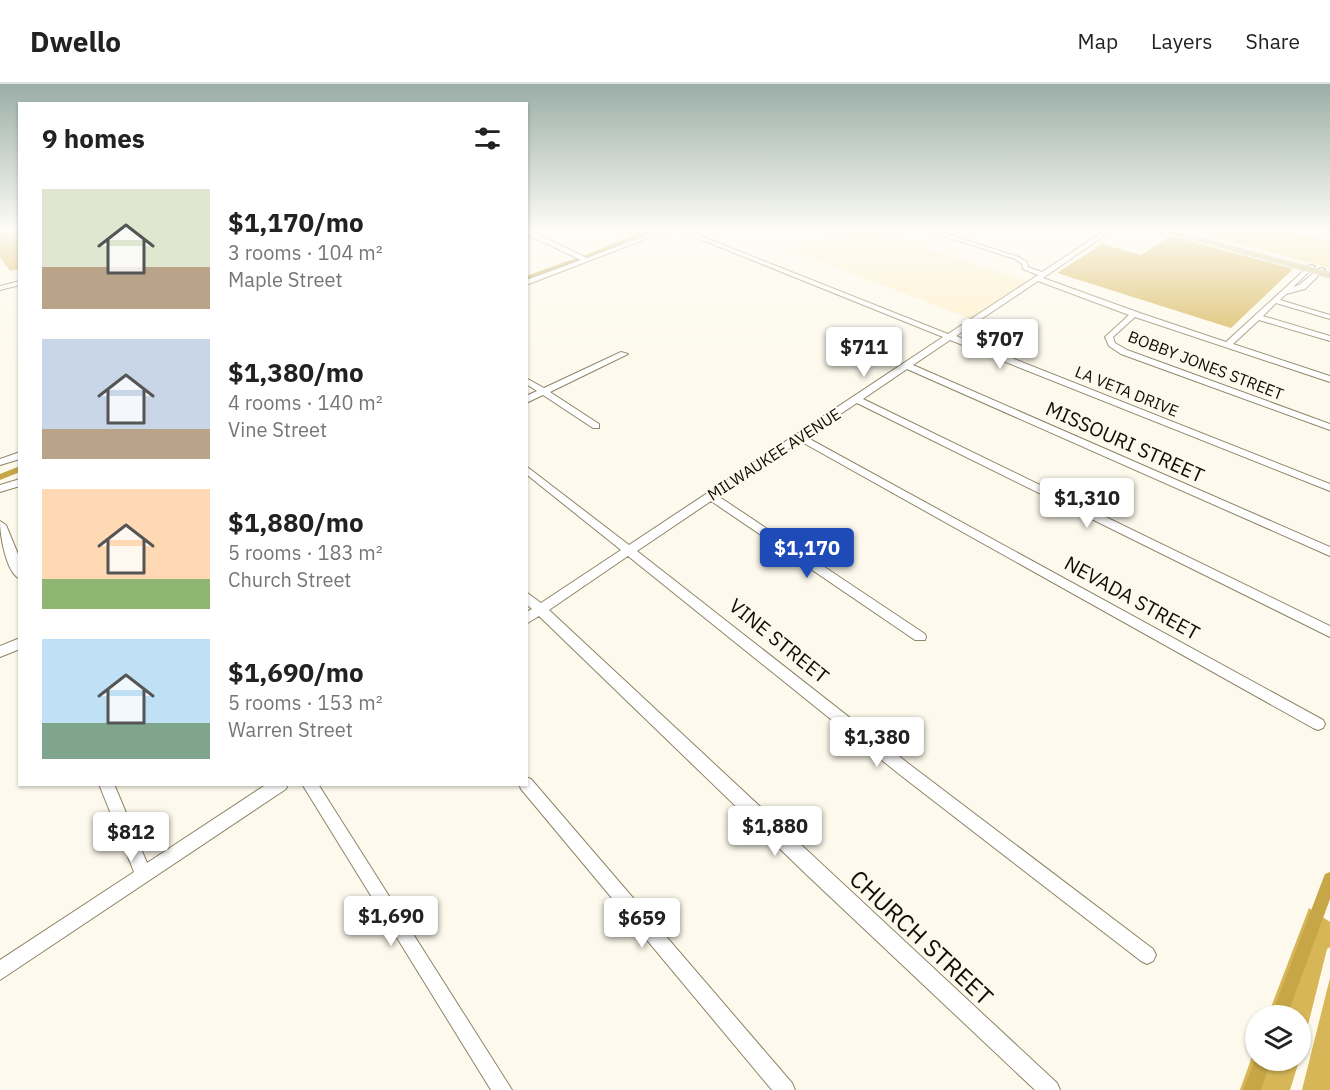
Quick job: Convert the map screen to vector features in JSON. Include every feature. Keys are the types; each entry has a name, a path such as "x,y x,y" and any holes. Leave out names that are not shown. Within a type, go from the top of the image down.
{"street":[{"path":"528,282 545,276"},
{"name":"LA VETA DRIVE","path":"797,276 1330,488"},
{"path":"1040,276 1134,314 1330,379"},
{"name":"MILWAUKEE AVENUE","path":"528,618 1040,276"},
{"path":"1227,345 1298,278 1304,276"},
{"path":"1285,292 1300,288 1314,276"},
{"path":"1298,278 1309,281"},
{"path":"0,288 18,284"},
{"path":"1291,285 1300,288"},
{"path":"1276,301 1330,317"},
{"name":"BOBBY JONES STREET","path":"1134,314 1109,337 1112,344 1124,352 1330,427"},
{"path":"1258,317 1330,339"},
{"path":"528,399 624,354"},
{"name":"MISSOURI STREET","path":"906,365 1330,552"},
{"path":"528,381 596,426"},
{"path":"857,399 1330,632"},
{"name":"NEVADA STREET","path":"800,437 1318,724"},
{"path":"0,462 18,456"},
{"name":"VINE STREET","path":"528,471 631,549 904,769 1147,956"},
{"path":"0,489 18,483"},
{"path":"711,496 920,637"},
{"path":"0,525 18,570"},
{"name":"CHURCH STREET","path":"528,598 1050,1090"},
{"path":"0,652 18,644"},
{"path":"107,786 144,875"},
{"path":"0,971 278,786"},
{"path":"310,786 502,1090"},
{"path":"528,786 785,1090"}],"shaded area":[{"path":"859,276 1011,276 1027,281 971,319"},
{"path":"1066,276 1286,276 1231,328"},
{"path":"1309,908 1330,922 1330,947 1327,949 1311,1013 1311,1005 1272,1005"},
{"path":"1330,978 1330,1090 1302,1090 1307,1071 1311,1071 1311,1054"},
{"path":"1247,1071 1296,1071 1290,1090 1240,1090"}],"waterway":[{"path":"0,477 18,470"},
{"path":"1283,1005 1330,879"},
{"path":"1252,1090 1259,1071"}]}
